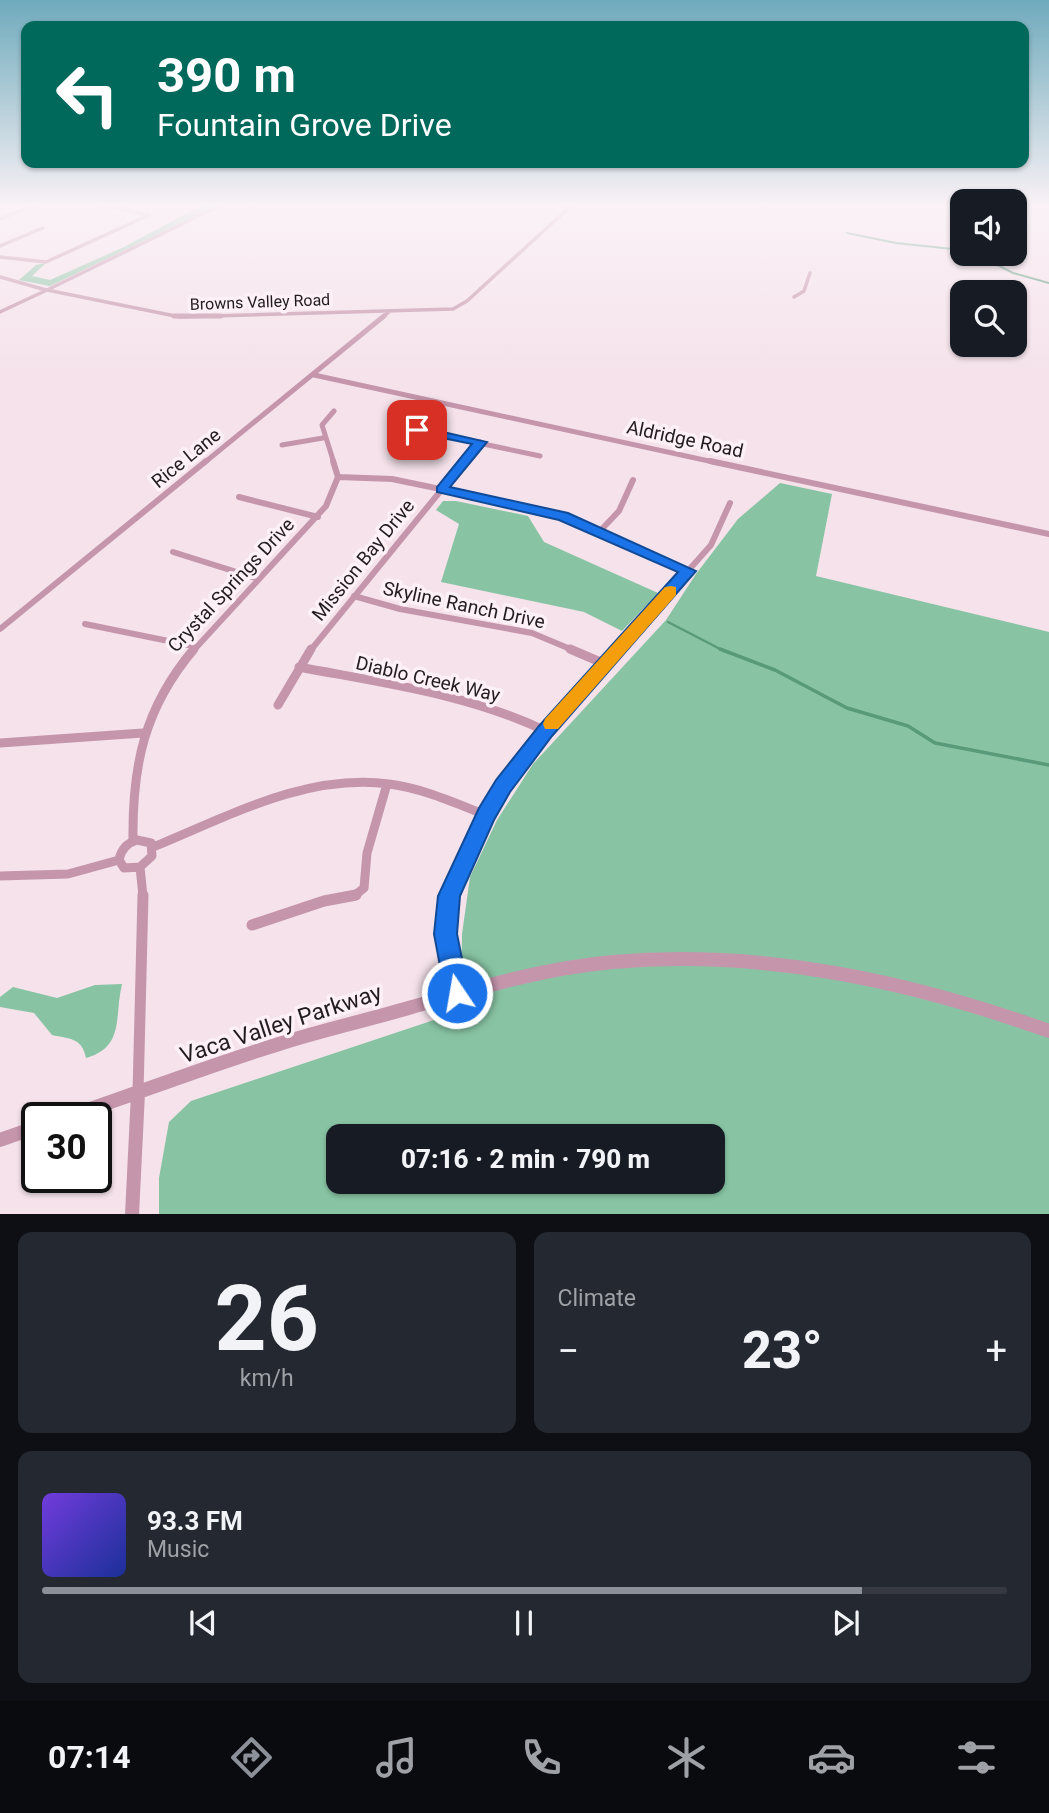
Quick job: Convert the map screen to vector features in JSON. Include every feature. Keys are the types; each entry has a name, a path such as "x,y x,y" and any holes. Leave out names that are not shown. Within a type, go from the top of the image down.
{"street":[{"path":"0,312 105,262"},
{"name":"Browns Valley Road","path":"0,279 180,317 443,310 460,306 509,262"},
{"path":"794,297 804,291 810,273"},
{"name":"Rice Lane","path":"0,629 390,311"},
{"name":"Aldridge Road","path":"314,375 1049,534"},
{"path":"334,411 322,425 323,438 338,477 391,479 546,511 600,531 688,571"},
{"path":"417,430 540,456"},
{"path":"282,445 323,438"},
{"name":"Mission Bay Drive","path":"278,705 299,667 480,442"},
{"name":"Crystal Springs Drive","path":"133,841 132,785 143,733 158,700 193,646 318,517 338,477"},
{"path":"600,531 619,511 633,480"},
{"path":"239,497 318,517"},
{"path":"457,993 446,934 449,896 486,815 503,786 546,731 717,535 730,503"},
{"path":"173,552 259,579"},
{"name":"Skyline Ranch Drive","path":"354,596 400,609 533,633 605,664"},
{"path":"85,624 193,646"},
{"name":"Diablo Creek Way","path":"299,667 487,706 522,718 546,731"},
{"path":"0,743 143,733"},
{"path":"153,847 306,788 354,782 387,784 424,792 486,815"},
{"path":"252,925 324,901 353,897 364,888 367,853 387,784"},
{"path":"0,876 68,874 118,860 123,849 133,841 148,840 153,847 152,856 140,867 124,868 118,860"},
{"path":"132,1214 143,900 140,867"},
{"name":"Vaca Valley Parkway","path":"111,1102 278,1045 457,993 550,971 625,961 722,960 832,970 951,997 1049,1031"},
{"path":"0,1140 21,1133"}],"green space":[{"path":"91,262 101,262 50,286 19,280 36,265 46,263 32,276 50,280"},
{"path":"780,483 832,494 816,576 1049,632 1049,1214 159,1214 159,1178 169,1122 191,1101 461,1011 462,934 470,877 497,820 533,764 666,620 696,574 738,519"},
{"path":"443,501 456,501 528,516 544,542 658,593 622,631 584,612 441,582 459,524 436,510"},
{"path":"122,984 116,1029 112,1038 98,1053 86,1058 78,1043 69,1038 52,1035 34,1013 0,1007 0,997 13,987 57,998 95,985"}],"waterway":[{"path":"999,266 1013,273 1049,283"},
{"path":"668,622 721,649"},
{"path":"721,649 775,670 847,708 908,726 935,743 1049,765"}],"slow traffic":[{"path":"552,724 671,591"}],"route":[{"path":"417,430 480,442 442,489 481,500 563,516 688,571 546,731 503,786 486,815 449,896 446,934 457,993"}]}
